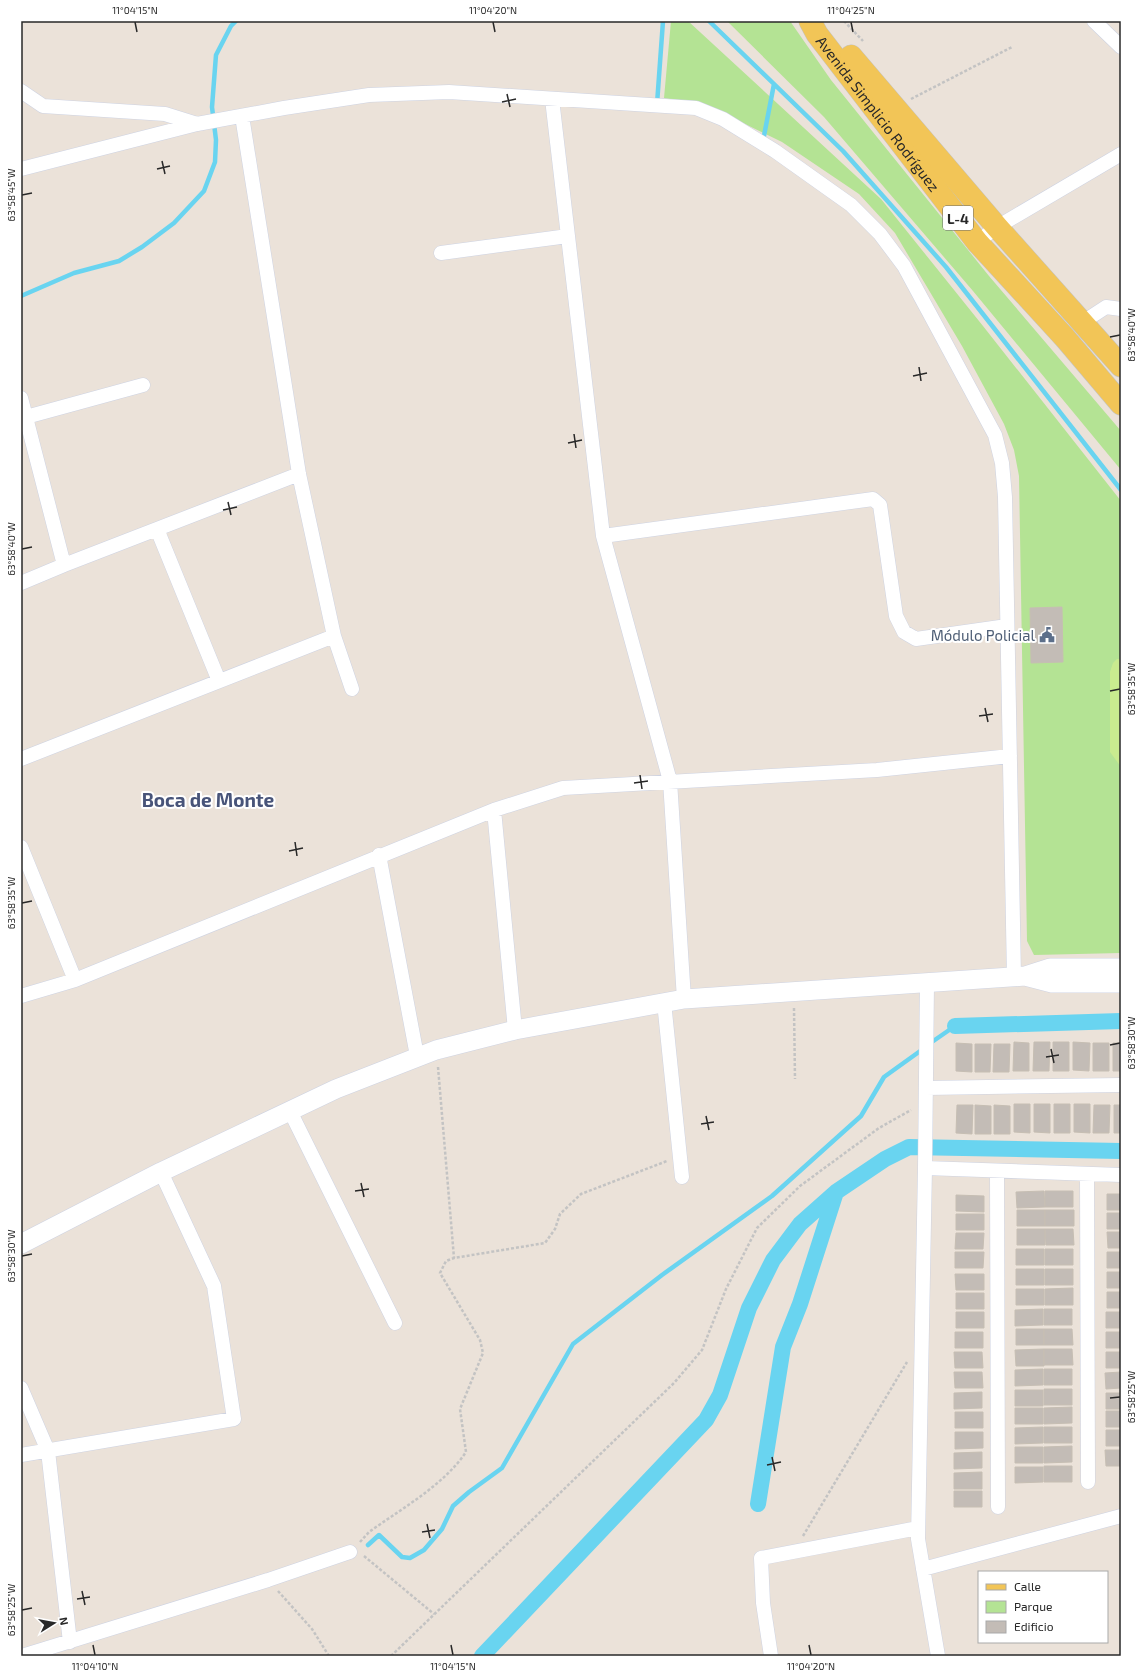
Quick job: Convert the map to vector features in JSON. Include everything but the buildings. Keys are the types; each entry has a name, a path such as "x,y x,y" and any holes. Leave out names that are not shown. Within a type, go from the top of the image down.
{"main road":[{"name":"Avenida Simplicio Rodríguez","path":"810,21 818,34 901,145 977,242 1064,338 1121,404"},
{"name":"Avenida Simplicio Rodríguez","path":"822,21 997,228 1084,322 1121,366"},
{"path":"21,1244 161,1172 336,1089 417,1056 436,1050 516,1030 684,999 1020,976 1050,968 1121,968"},
{"path":"1020,976 1052,983 1121,983"}],"street":[{"path":"1094,21 1121,47"},
{"path":"21,91 43,106 166,114 202,124"},
{"path":"21,170 202,124 242,116 369,95 449,92 696,108 723,119 775,151 851,205 880,234 904,266 995,435 1002,463 1010,756 1020,976"},
{"path":"552,99 603,536 670,781 684,999"},
{"path":"242,116 299,474 334,636 352,688"},
{"path":"977,242 997,228 1121,154"},
{"path":"442,253 568,236"},
{"path":"1084,322 1106,307 1121,309"},
{"path":"26,417 143,385"},
{"path":"21,398 64,565"},
{"path":"21,583 299,474"},
{"path":"603,536 873,499 880,505 896,616 904,632 916,639 1007,626"},
{"path":"157,529 219,681"},
{"path":"21,758 334,636"},
{"path":"21,996 75,980 494,810 563,788 877,770 1010,756"},
{"path":"494,810 516,1030"},
{"path":"21,847 75,980"},
{"path":"379,856 417,1056"},
{"path":"927,983 918,1539 938,1656"},
{"path":"664,1002 682,1177"},
{"path":"926,1088 1121,1085"},
{"path":"290,1111 395,1323"},
{"path":"925,1168 1121,1175"},
{"path":"997,1171 998,1507"},
{"path":"21,1455 234,1418 214,1286 161,1172"},
{"path":"1087,1174 1088,1482"},
{"path":"21,1388 48,1450 70,1642"},
{"path":"923,1569 1121,1516"},
{"path":"771,1656 763,1603 761,1558 918,1528"},
{"path":"22,1656 268,1580 350,1552"}],"path":[{"path":"911,100 1012,47"},
{"path":"794,992 795,1078"},
{"path":"436,1050 454,1258"},
{"path":"391,1656 674,1383 702,1350 726,1288 757,1228 800,1186 879,1128 925,1109"},
{"path":"434,1614 362,1555 350,1552 369,1532 438,1482 458,1464 466,1452 460,1408 483,1353 480,1340 440,1273 446,1261 454,1258 546,1243 555,1229 560,1214 581,1194 680,1156"},
{"path":"793,1552 922,1336"},
{"path":"268,1580 312,1629 329,1656"}],"green space":[{"path":"671,21 688,21 881,199 1121,501 1121,953 1034,955 1027,941 1019,476 1014,450 1004,424 962,346 895,233 859,194 782,142 706,105 664,98"},
{"path":"727,21 790,21 831,80 989,276 1121,431 1121,470 973,291 824,117"},
{"path":"1117,659 1121,659 1121,767 1110,752 1110,672 1113,663"}],"waterway":[{"path":"21,296 74,273 119,261 142,247 174,223 204,191 215,162 216,140 212,107 216,55 231,26 236,21"},
{"path":"657,104 663,21"},
{"path":"709,21 843,151 946,267 1121,490"},
{"path":"763,141 774,84"},
{"path":"955,1026 1121,1021"},
{"path":"929,1044 955,1026"},
{"path":"368,1545 379,1535 402,1557 410,1558 424,1550 442,1529 453,1506 469,1492 502,1468 573,1344 662,1275 772,1196 861,1116 884,1077 923,1049"},
{"path":"482,1656 706,1420 720,1395 749,1308 773,1260 800,1224 836,1192 885,1159 909,1147 1121,1151"},
{"path":"758,1504 783,1347 800,1304 836,1192"}],"place":[{"name":"Módulo Policial","path":"1047,635"}],"district":[{"name":"Boca de Monte","path":"208,799"}]}
